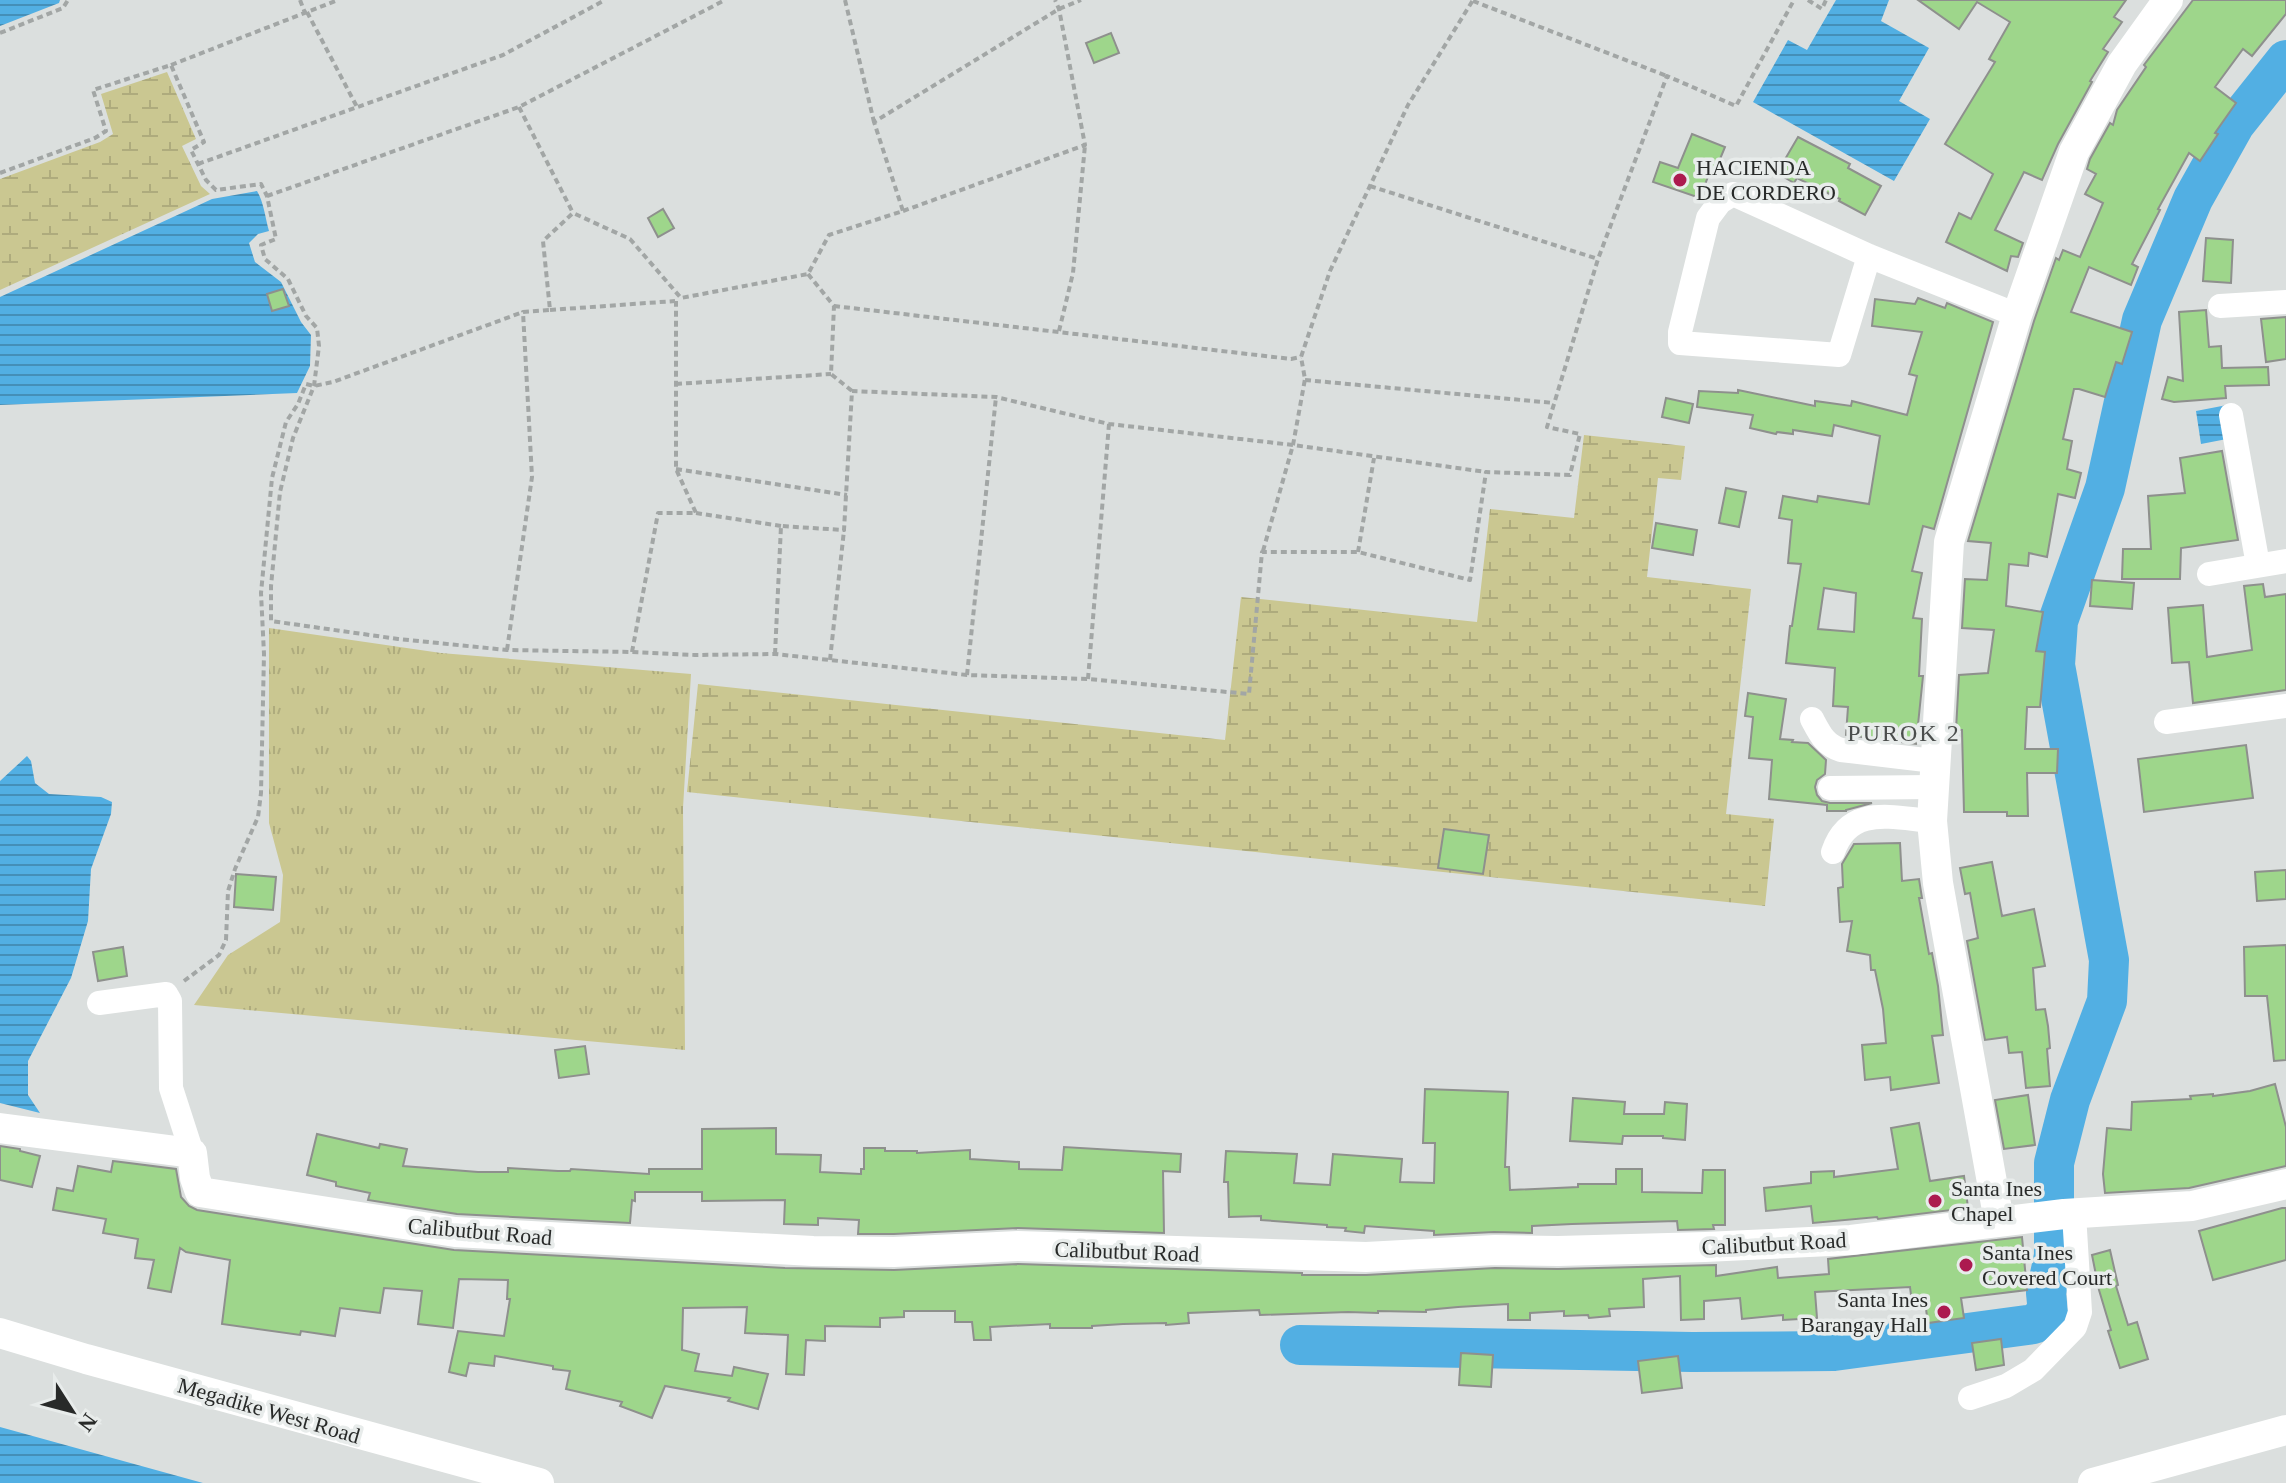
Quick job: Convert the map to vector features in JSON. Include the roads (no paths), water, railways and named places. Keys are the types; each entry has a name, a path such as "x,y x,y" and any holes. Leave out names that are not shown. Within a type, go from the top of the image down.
{"street":[{"path":"2009,1220 1938,883 1932,821 1949,542 2017,315 2074,152 2122,64 2168,0"},
{"path":"1869,256 1839,355 1680,343 1680,332 1708,218 1720,202 1733,194 1869,256 2017,315"},
{"path":"2220,306 2286,302"},
{"path":"2231,415 2258,565"},
{"path":"2209,574 2286,561"},
{"path":"2166,722 2286,706"},
{"path":"1812,719 1831,747 1934,774"},
{"path":"1830,788 1934,774"},
{"path":"1833,852 1838,837 1852,824 1871,816 1932,821"},
{"path":"0,1128 192,1153 171,1088 170,1001 166,994 99,1003"},
{"name":"Calibutbut Road","path":"192,1153 200,1192 213,1195 455,1232 813,1251 894,1252 1018,1246 1366,1257 1495,1250 1705,1247 1851,1240 2069,1214 2192,1206 2286,1184"},
{"path":"1970,1398 2006,1386 2033,1370 2075,1327 2080,1312 2069,1214"},
{"name":"Megadike West Road","path":"0,1333 539,1483"},
{"path":"2093,1483 2286,1430"}],"water":[{"path":"0,0 60,0 0,26"},
{"path":"1836,0 1889,0 1881,21 1929,48 1899,101 1930,119 1894,181 1753,102 1788,40 1807,50"},
{"path":"257,191 269,231 258,234 249,243 255,262 281,282 311,335 310,366 297,393 0,405 0,297 212,199"},
{"path":"2227,405 2232,438 2201,444 2196,411"},
{"path":"27,756 31,761 35,783 49,794 101,797 112,802 111,814 91,869 88,921 71,978 28,1061 28,1095 40,1113 0,1103 0,781"},
{"path":"0,1427 203,1483 0,1483"}],"waterway":[{"path":"1300,1345 1692,1352 1834,1351 2034,1324 2048,1313 2046,1293 2054,1256 2054,1163 2070,1100 2107,1001 2109,960 2055,665 2058,621 2105,488 2142,320 2193,199 2235,124 2286,60"}],"place":[{"name":"HACIENDA DE CORDERO","path":"1680,180"},
{"name":"Santa Ines Chapel","path":"1935,1201"},
{"name":"Santa Ines Covered Court","path":"1966,1265"},
{"name":"Santa Ines Barangay Hall","path":"1944,1312"}],"district":[{"name":"PUROK 2","path":"1904,733"}]}
